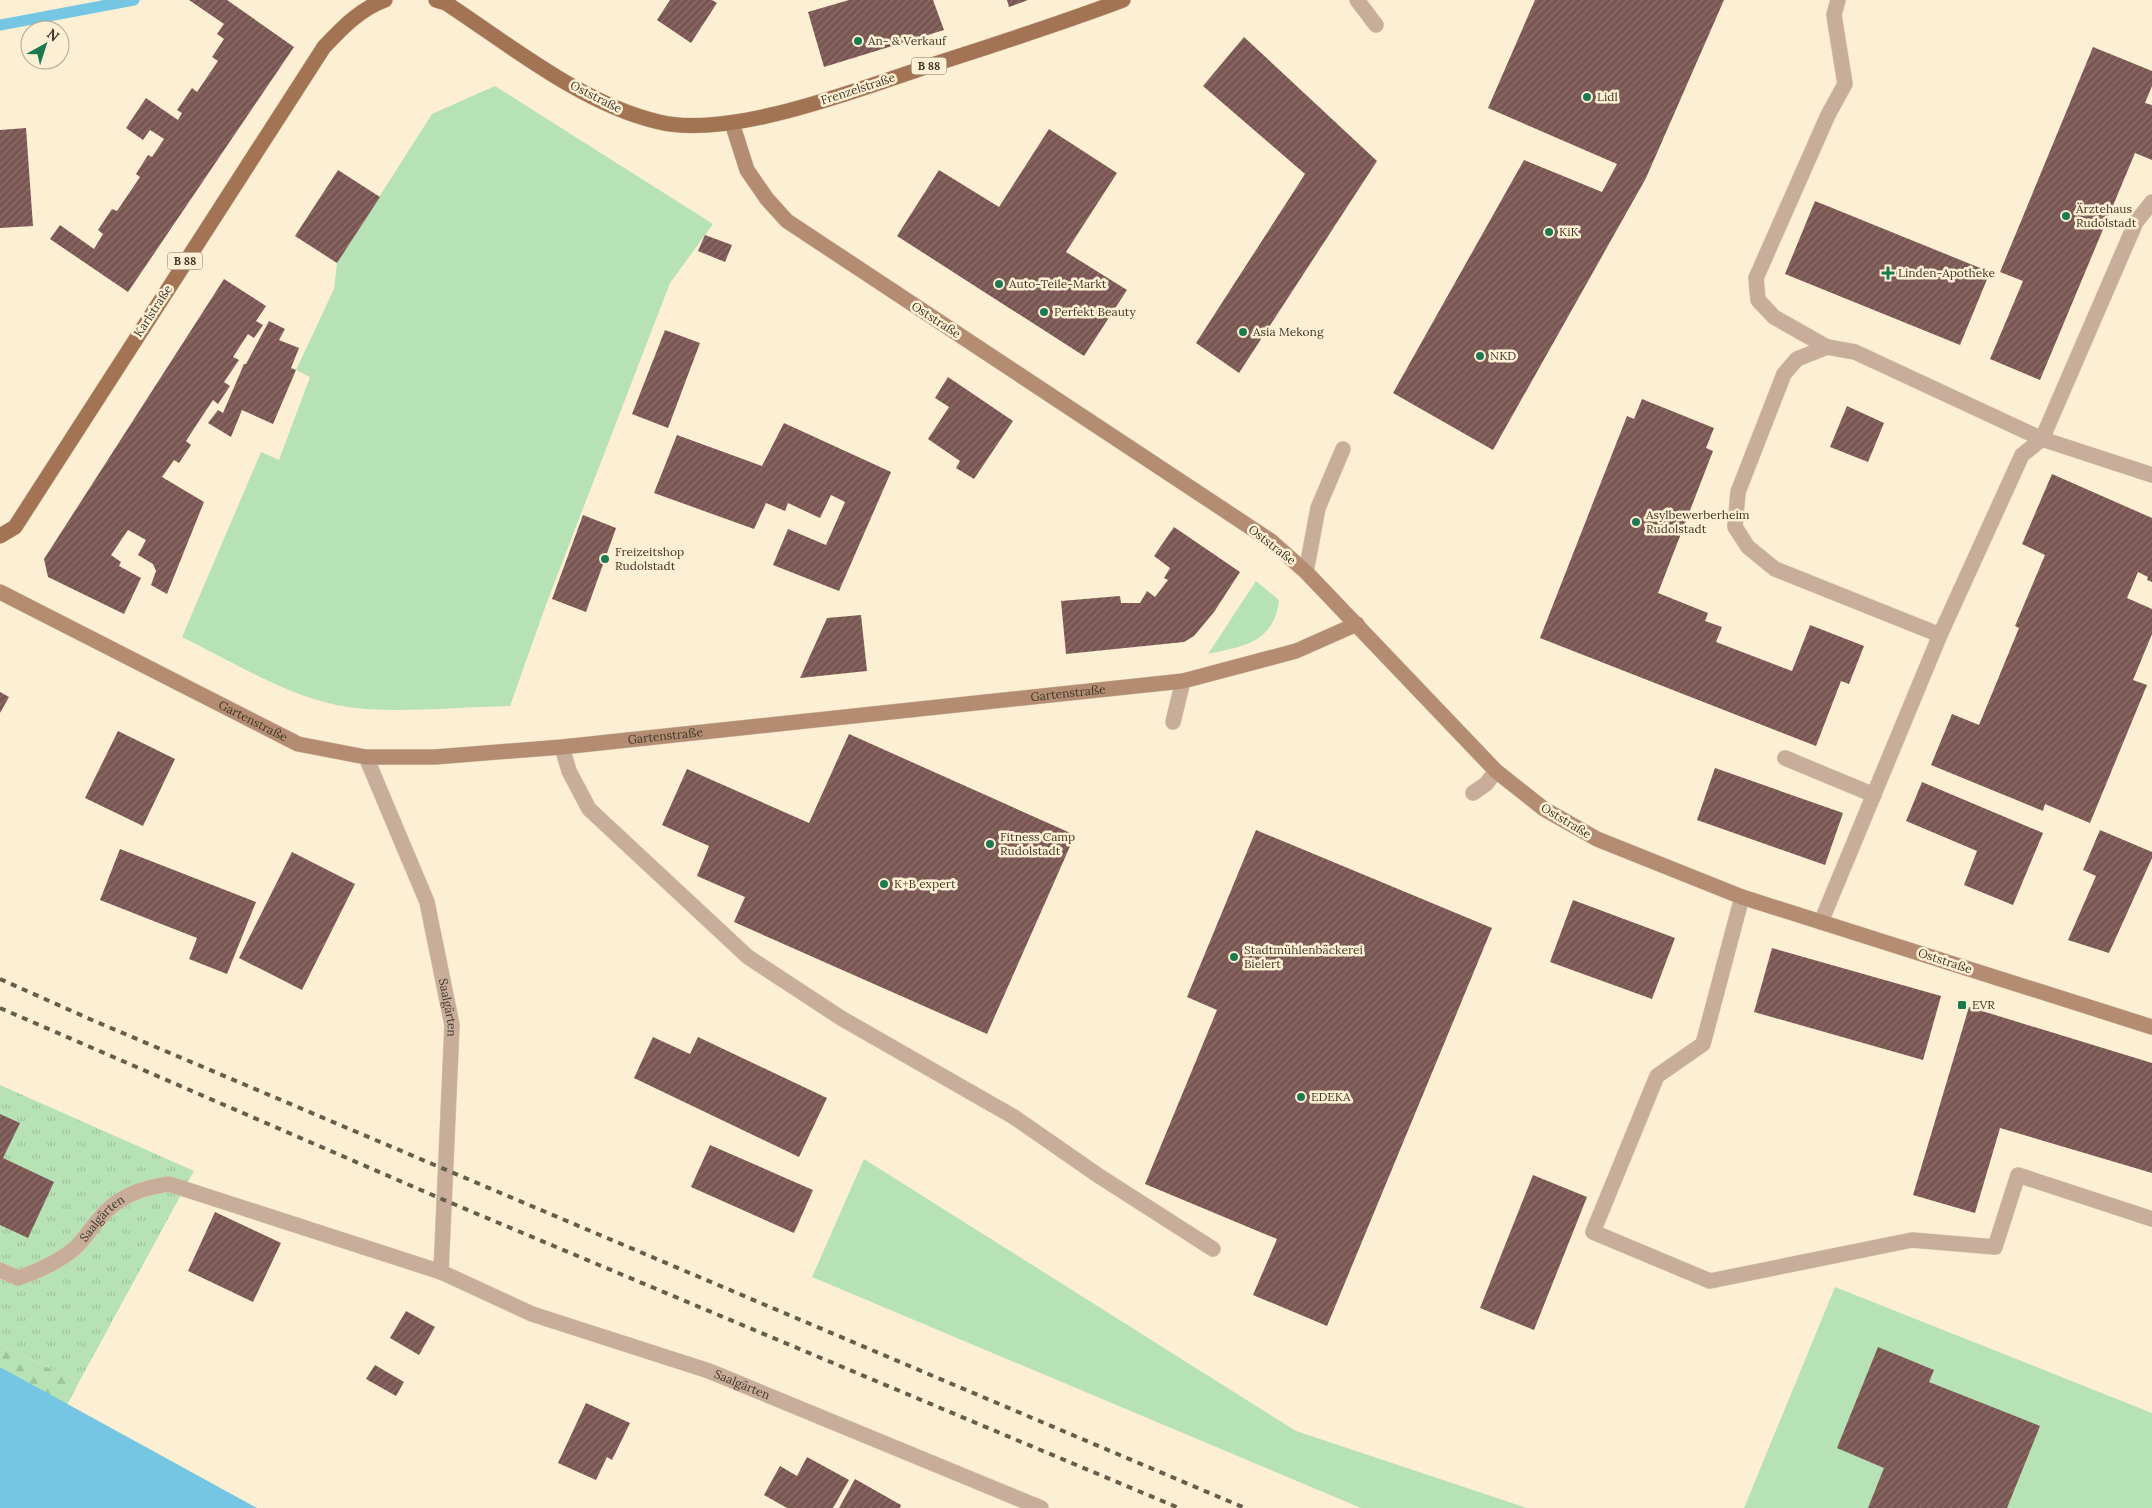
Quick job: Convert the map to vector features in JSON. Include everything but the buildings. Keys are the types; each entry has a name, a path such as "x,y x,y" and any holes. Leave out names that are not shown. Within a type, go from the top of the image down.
{"main road":[{"name":"Karlstraße","path":"0,536 15,526 324,47 347,22 374,4 385,0"},
{"name":"Oststraße","path":"436,0 446,4 573,86 621,111 661,123 696,125 732,123 747,170 767,199 787,221 1271,541 1306,572 1496,770 1544,809 1597,839 1742,897 2152,1027"},
{"name":"Frenzelstraße","path":"732,123 840,95 1065,22 1123,0"},
{"name":"Gartenstraße","path":"0,592 298,744 366,756 435,757 562,747 1182,681 1296,651 1356,624"}],"street":[{"path":"1357,0 1376,25"},
{"path":"1838,0 1834,15 1845,84 1828,115 1756,278 1758,300 1774,318 1827,347 1856,352 2042,439 2152,475"},
{"path":"1821,922 1940,635 2022,455 2042,439 2136,222 2152,202"},
{"path":"1827,347 1797,359 1784,374 1738,492 1735,527 1748,547 1775,569 1940,635"},
{"path":"1306,572 1318,508 1343,449"},
{"path":"1173,722 1182,681"},
{"path":"562,747 569,771 590,809 748,957 841,1018 1014,1117 1099,1176 1213,1249"},
{"name":"Saalgärten","path":"366,756 427,902 452,1025 441,1272"},
{"path":"1785,758 1874,794"},
{"path":"1473,793 1486,784 1496,770"},
{"path":"1742,897 1703,1044 1657,1076 1593,1232 1710,1281 1912,1240 1995,1247 2018,1176 2152,1219"},
{"name":"Saalgärten","path":"0,1270 18,1278 47,1268 75,1248 101,1216 125,1196 145,1187 169,1184 441,1272 532,1314 708,1371 1041,1508"}],"green space":[{"path":"495,86 713,224 670,283 547,602 510,706 383,710 341,706 317,700 270,682 182,637 261,452 279,460 310,377 296,370 334,289 337,263 432,114"},
{"path":"1256,581 1279,600 1271,625 1264,634 1245,645 1208,654"},
{"path":"0,1085 194,1171 79,1382 0,1345"},
{"path":"864,1159 1296,1431 1527,1508 1361,1508 812,1277"},
{"path":"1835,1287 2152,1413 2152,1508 1744,1508"},
{"path":"0,1345 79,1382 67,1405 0,1367"}],"water":[{"path":"0,1367 257,1508 0,1508"}],"waterway":[{"path":"0,25 134,0"}],"railway":[{"path":"0,979 92,1020 1245,1508"},
{"path":"0,1008 444,1200 1179,1508"}],"place":[{"name":"An- & Verkauf","path":"858,41"},
{"name":"Lidl","path":"1587,97"},
{"name":"Ärztehaus Rudolstadt","path":"2066,216"},
{"name":"KiK","path":"1549,232"},
{"name":"Linden-Apotheke","path":"1888,273"},
{"name":"Auto-Teile-Markt","path":"999,284"},
{"name":"Perfekt Beauty","path":"1044,312"},
{"name":"Asia Mekong","path":"1243,332"},
{"name":"NKD","path":"1480,356"},
{"name":"Asylbewerberheim Rudolstadt","path":"1636,522"},
{"name":"Freizeitshop Rudolstadt","path":"605,559"},
{"name":"Fitness Camp Rudolstadt","path":"990,844"},
{"name":"K+B expert","path":"884,884"},
{"name":"Stadtmühlenbäckerei Bielert","path":"1234,957"},
{"name":"EVR","path":"1962,1005"},
{"name":"EDEKA","path":"1301,1097"}]}
